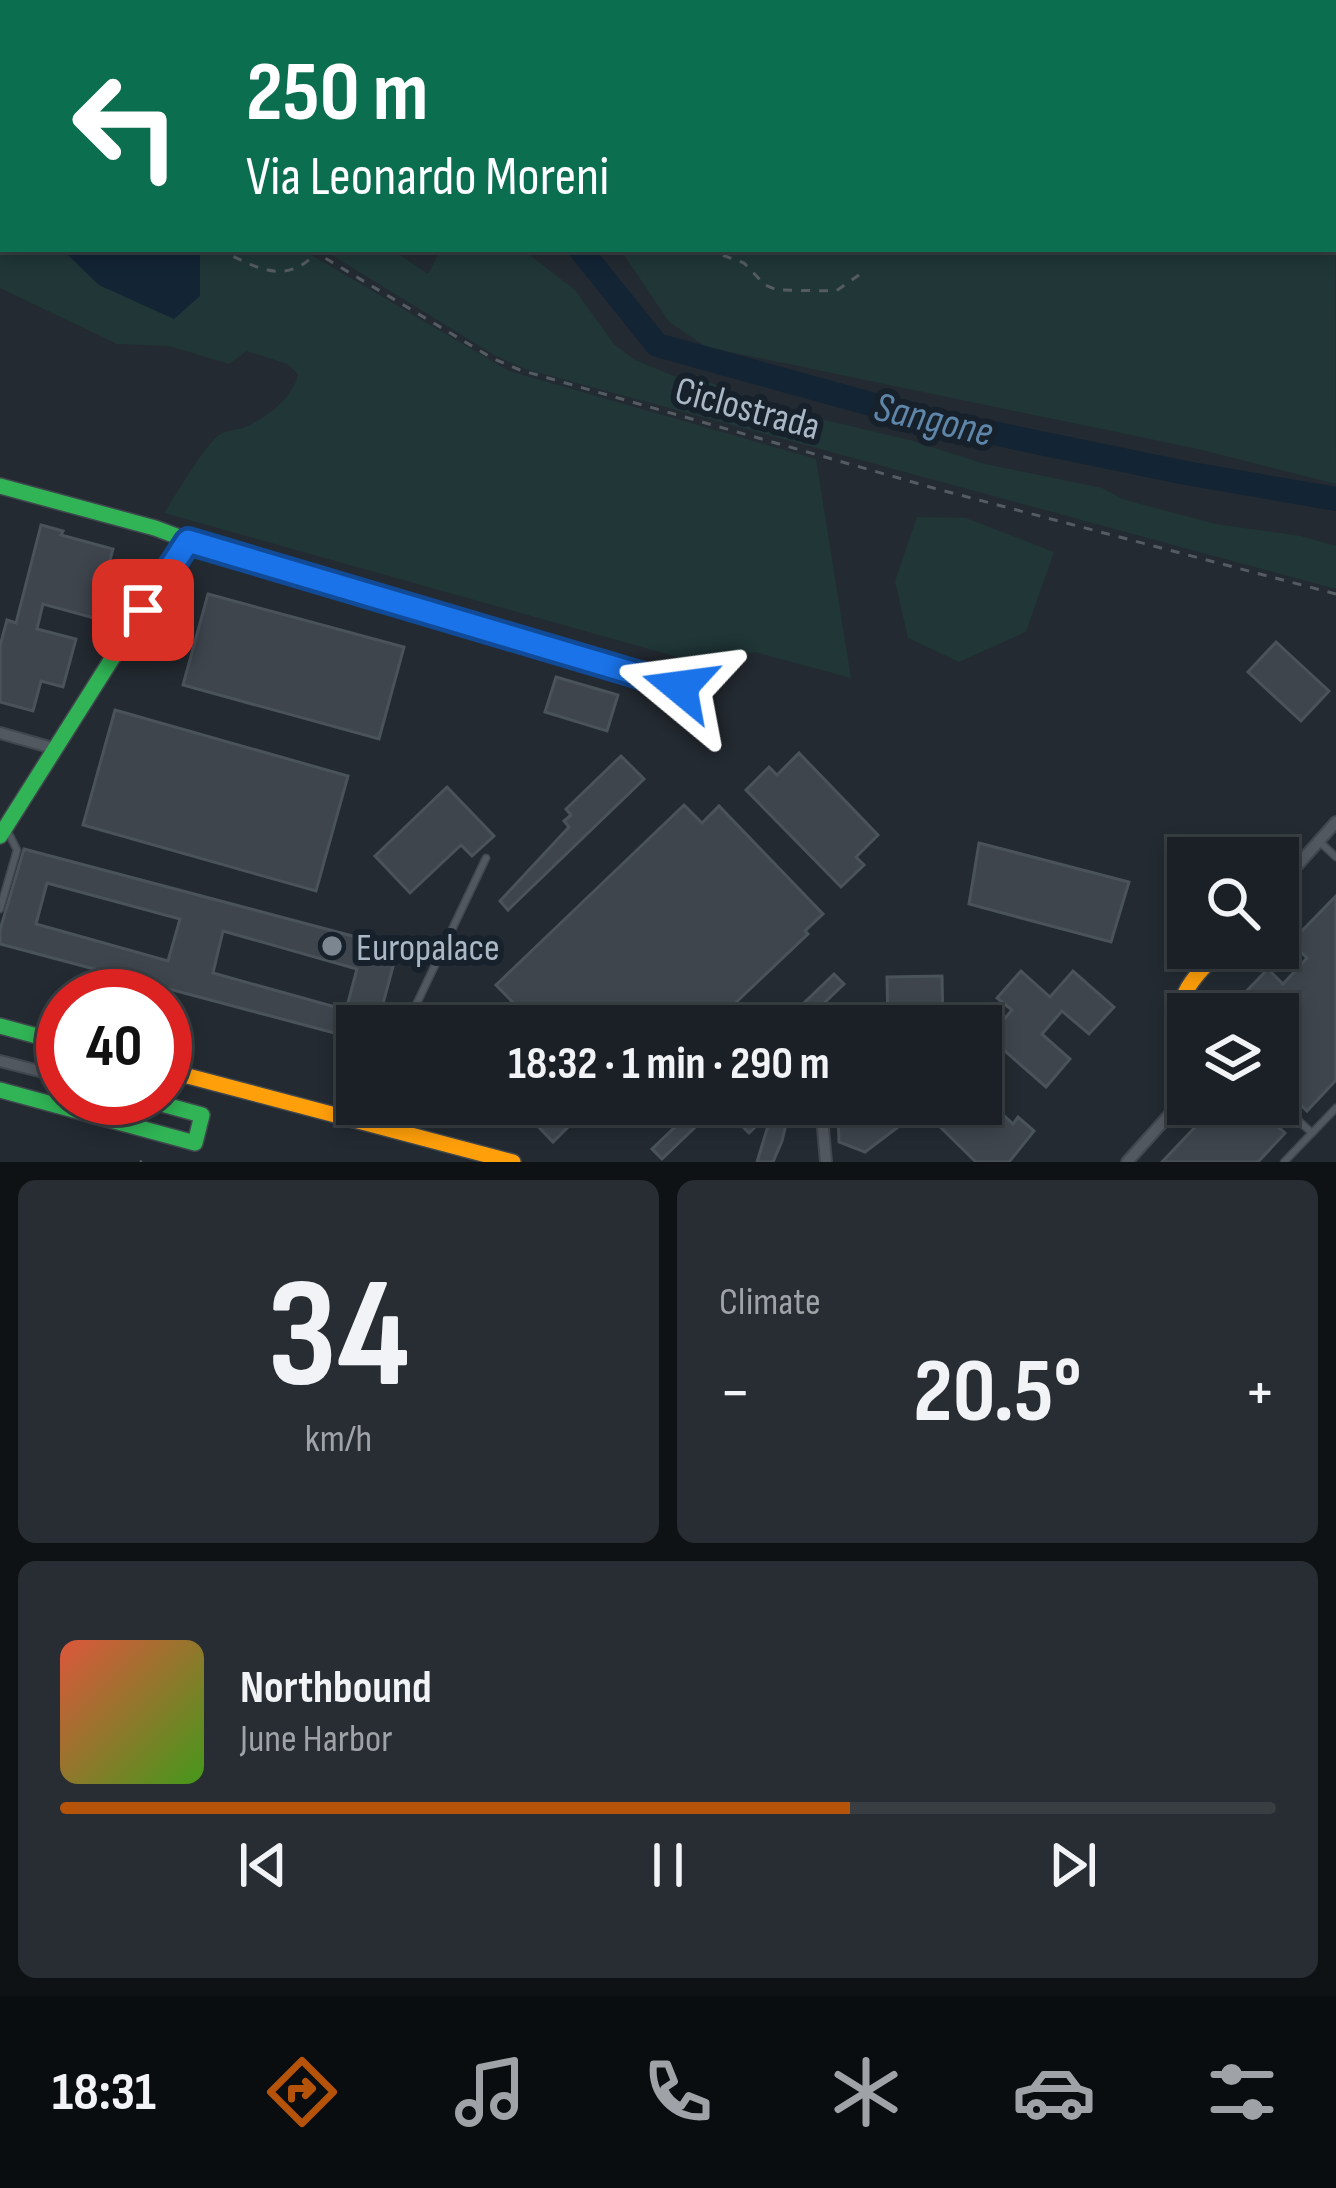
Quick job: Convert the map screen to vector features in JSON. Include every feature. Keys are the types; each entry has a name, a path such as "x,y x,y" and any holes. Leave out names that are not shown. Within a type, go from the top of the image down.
{"street":[{"path":"0,486 680,687"},
{"path":"3,832 188,541"},
{"path":"0,733 53,748"},
{"path":"1299,864 1336,823"},
{"path":"1183,993 1203,969"},
{"path":"0,1026 36,1036"},
{"path":"0,1060 36,1070"},
{"path":"192,1077 336,1115"},
{"path":"0,1090 36,1100"},
{"path":"129,1125 195,1143 202,1115 192,1112"},
{"path":"1127,1162 1167,1117"},
{"path":"375,1125 513,1162"},
{"path":"825,1125 826,1162"}],"lane":[{"path":"0,910 16,850 3,832"},
{"path":"1319,842 1336,857"},
{"path":"416,1005 486,859"},
{"path":"1284,1162 1336,1108"},
{"path":"1299,1121 1312,1132"}],"path":[{"path":"223,252 262,272 287,272 317,253"},
{"path":"714,252 744,263 765,285 777,290 836,291 866,270"},
{"name":"Ciclostrada","path":"317,253 520,370 937,489 1336,594"}],"green space":[{"path":"0,252 65,252 99,285 200,295 200,252 306,252 509,371 816,459 851,678 755,652 695,662 164,513 213,440 271,412 291,391 298,374 287,364 247,351 229,364 169,346 117,344 0,288"},
{"path":"327,252 395,252 428,274 439,252 526,252 575,290 614,344 635,360 774,408 910,440 985,464 1102,488 1122,499 1216,524 1336,546 1336,589 525,369 494,355"},
{"path":"622,252 1336,252 1336,484 1198,449 706,347 669,322"},
{"path":"917,517 966,518 1054,552 1026,632 959,662 908,638 895,581"}],"water":[{"path":"65,252 200,252 200,296 174,319 99,285"}],"building":[{"path":"41,525 113,549 94,618 43,604 37,629 76,639 63,687 41,681 33,711 0,702 0,646 7,620 16,623"},
{"path":"208,594 404,647 379,739 183,685"},
{"path":"1276,642 1329,691 1301,721 1248,672"},
{"path":"556,677 618,695 607,731 545,712"},
{"path":"115,710 348,776 316,891 83,825"},
{"path":"799,753 878,835 856,857 864,865 841,887 746,790 769,767 777,775"},
{"path":"621,756 644,779 508,910 500,901 569,827 564,821 571,815 566,809"},
{"path":"447,787 494,836 472,856 461,845 410,893 375,856"},
{"path":"684,805 702,823 719,806 823,914 733,1005 516,1005 496,985"},
{"path":"979,843 1129,882 1111,942 969,904"},
{"name":"Europalace","path":"24,849 398,948 383,1005 347,1005 357,969 223,931 213,973 336,1007 336,1033 192,995 192,969 94,969 0,944","holes":["47,883 180,919 168,961 36,924"]},
{"path":"1336,896 1336,1080 1307,1111 1299,1103 1299,993 1245,993 1268,969 1283,984 1299,969 1307,958 1299,950 1299,934"},
{"path":"1021,971 1050,997 1073,971 1114,1007 1089,1034 1062,1011 1042,1034 1070,1059 1046,1087 1002,1048 1002,1022 1012,1010 997,998"},
{"path":"834,974 844,984 822,1005 802,1005"},
{"path":"942,976 943,1005 888,1005 887,977"},
{"path":"1002,1114 1013,1124 1018,1117 1034,1131 1009,1162 976,1162 938,1125 1002,1125"},
{"path":"537,1125 570,1125 553,1142"},
{"path":"677,1125 697,1125 662,1159 652,1149"},
{"path":"768,1125 786,1125 773,1162 757,1162"},
{"path":"838,1125 901,1125 865,1152 839,1142"},
{"path":"1197,1125 1276,1125 1285,1133 1258,1162 1162,1162"}],"waterway":[{"name":"Sangone","path":"582,252 657,345 929,420 1336,499"}],"traffic: fast":[{"path":"0,486 155,528 227,555 679,687"},
{"path":"0,836 187,540"},
{"path":"0,1026 36,1036"},
{"path":"0,1090 36,1100"},
{"path":"129,1125 195,1143 202,1115 192,1112"}],"traffic: slow":[{"path":"1185,993 1203,969"},
{"path":"192,1077 513,1162"}],"place":[{"name":"Europalace","path":"332,946"}],"route":[{"path":"143,610 188,541 680,687"}]}
